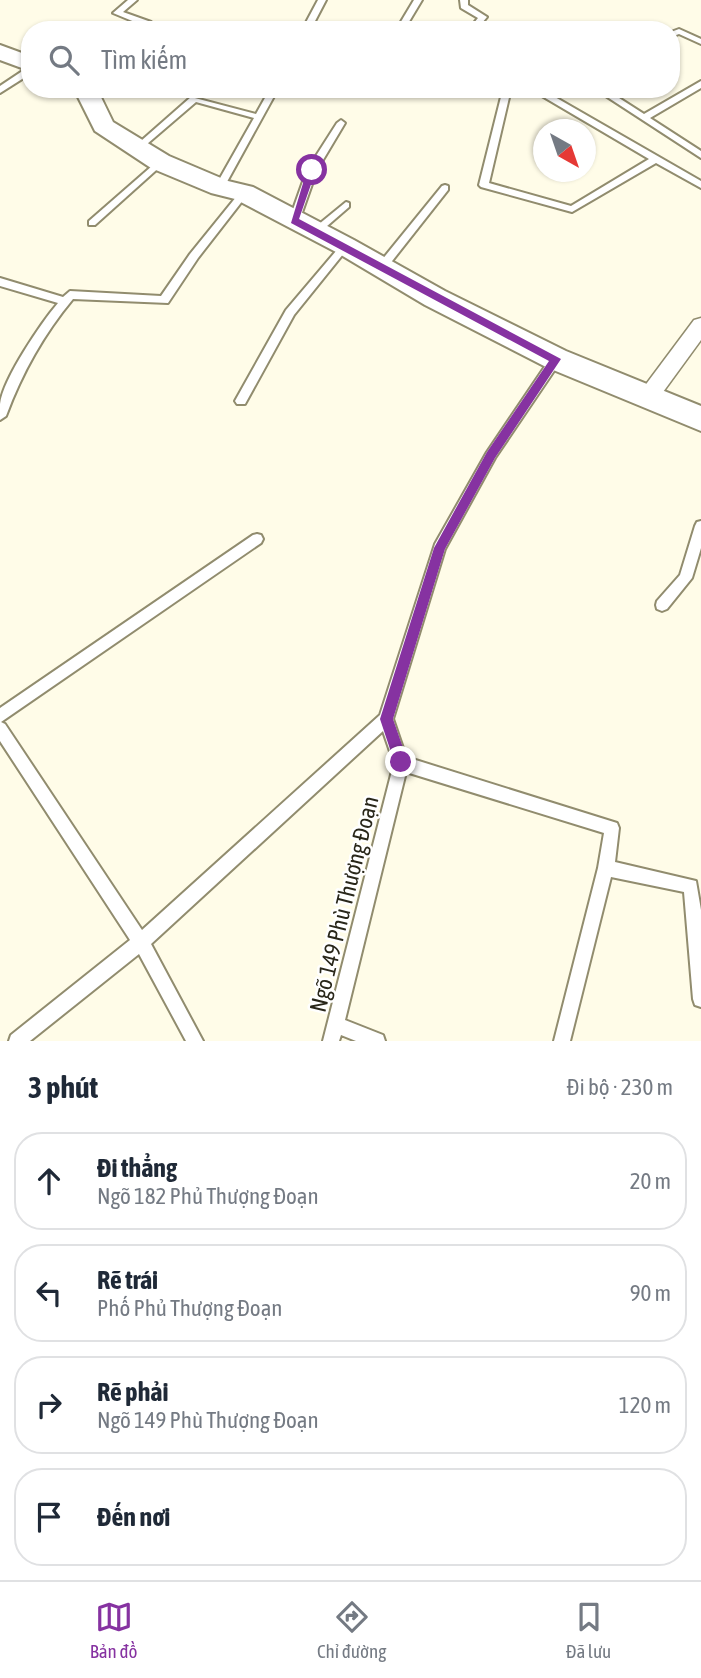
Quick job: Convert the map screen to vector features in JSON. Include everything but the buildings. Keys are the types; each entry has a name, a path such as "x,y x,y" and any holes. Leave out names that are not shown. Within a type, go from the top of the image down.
{"main road":[{"path":"0,52 21,60"},
{"path":"89,98 103,126 148,155 232,190 305,226 556,359 701,419"}],"street":[{"path":"648,397 701,325"}],"lane":[{"path":"133,0 117,13 140,21"},
{"path":"311,21 323,0"},
{"path":"405,21 418,0"},
{"path":"464,0 464,6 482,17 479,21"},
{"path":"680,31 701,42"},
{"path":"0,90 21,75"},
{"path":"680,96 701,84"},
{"path":"0,416 13,381 41,329 70,295 164,300 232,190 259,117 269,98"},
{"path":"505,98 484,185 572,209 656,159"},
{"path":"550,98 701,185"},
{"path":"612,98 701,155"},
{"path":"643,118 677,98"},
{"path":"92,223 194,99 259,117"},
{"path":"305,226 312,170 341,123"},
{"path":"381,268 444,188"},
{"path":"305,226 346,205"},
{"path":"241,401 290,313 345,246"},
{"path":"0,282 65,301"},
{"path":"17,1041 141,942 386,719 439,548 491,455 556,359"},
{"path":"662,605 686,578 701,526"},
{"path":"0,716 257,539"},
{"path":"386,719 401,762 612,828 606,867 562,1041"},
{"path":"0,729 141,942 195,1041"},
{"name":"Ngõ 149 Phù Thượng Đoạn","path":"331,1041 401,762"},
{"path":"606,867 691,886 701,999"},
{"path":"335,1024 377,1041"}],"route":[{"path":"312,170 294,221 345,246 435,298 556,359 491,455 439,548 386,719 401,762"}]}
